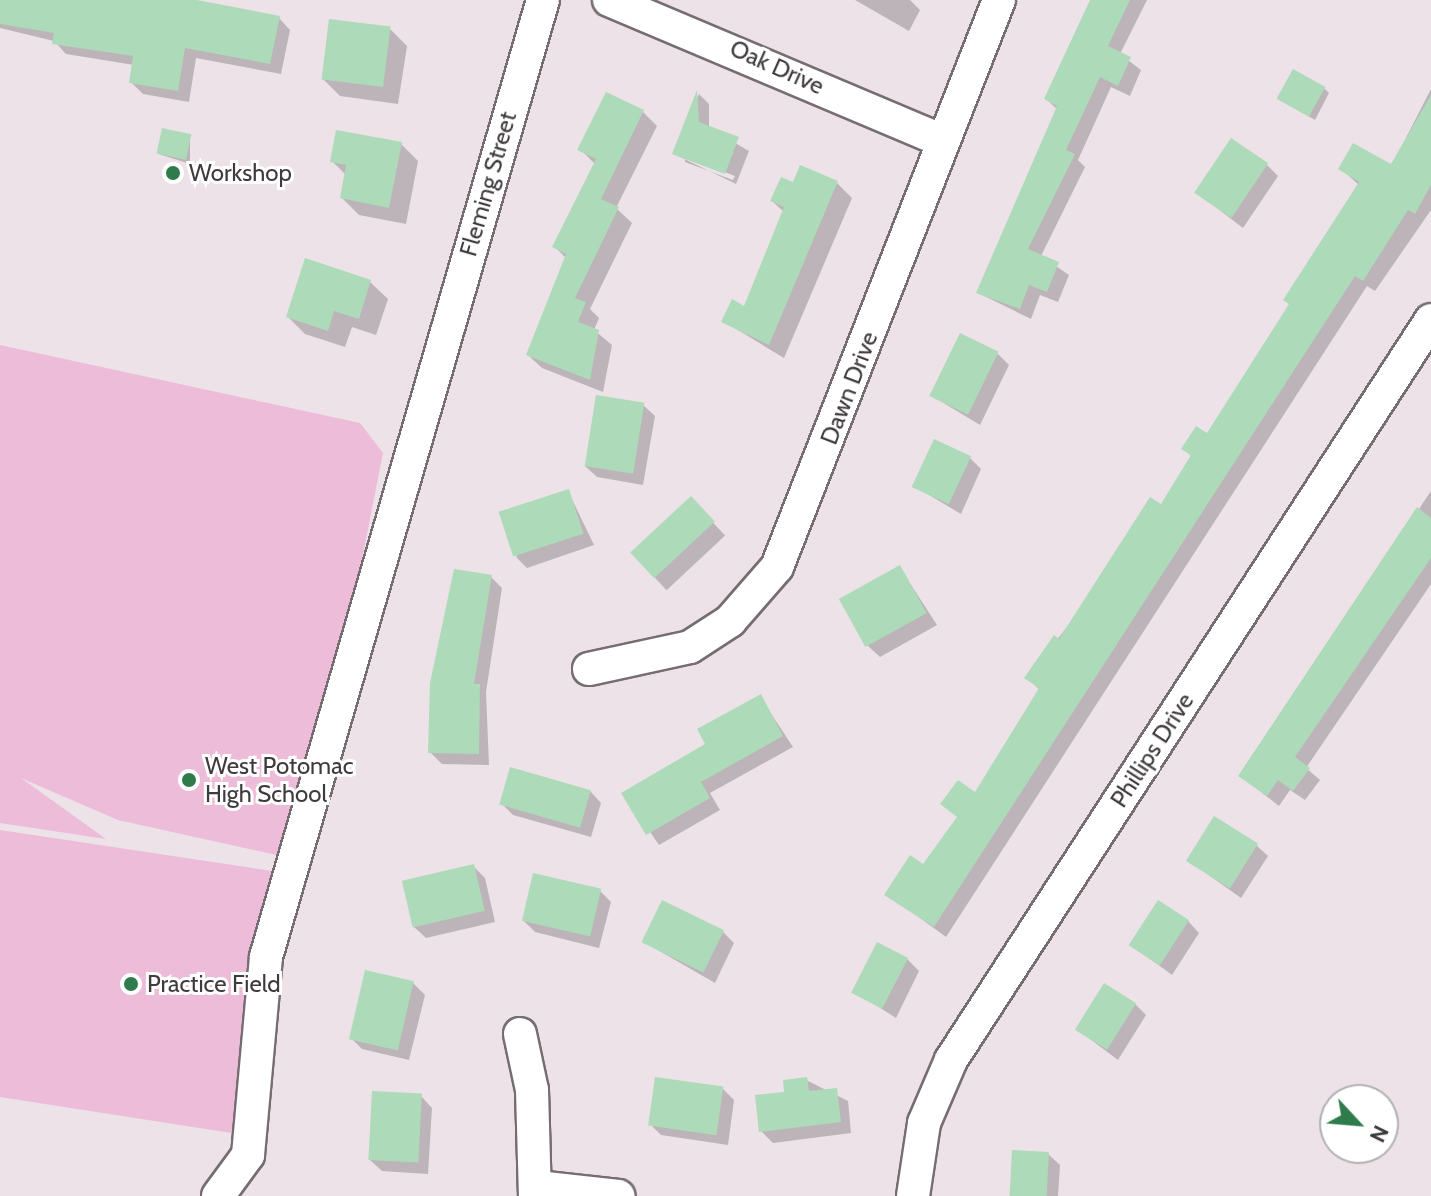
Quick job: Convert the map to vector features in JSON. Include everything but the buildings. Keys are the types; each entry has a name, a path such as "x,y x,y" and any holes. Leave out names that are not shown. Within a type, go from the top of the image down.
{"street":[{"name":"Fleming Street","path":"218,1196 248,1155 266,957 439,369 543,0"},
{"name":"Oak Drive","path":"609,0 942,141"},
{"name":"Dawn Drive","path":"589,669 690,647 756,597 777,567 999,0"},
{"name":"Phillips Drive","path":"913,1196 924,1123 951,1060 1431,320"},
{"path":"520,1034 532,1090 536,1192 619,1196"}],"shaded area":[{"path":"0,345 360,423 383,453 352,610 277,855 118,820 21,778 106,839 0,823"},
{"name":"Practice Field","path":"0,830 279,872 238,1134 0,1097"}],"place":[{"name":"Workshop","path":"173,173"},
{"name":"West Potomac High School","path":"189,780"},
{"name":"Practice Field","path":"131,984"}]}
